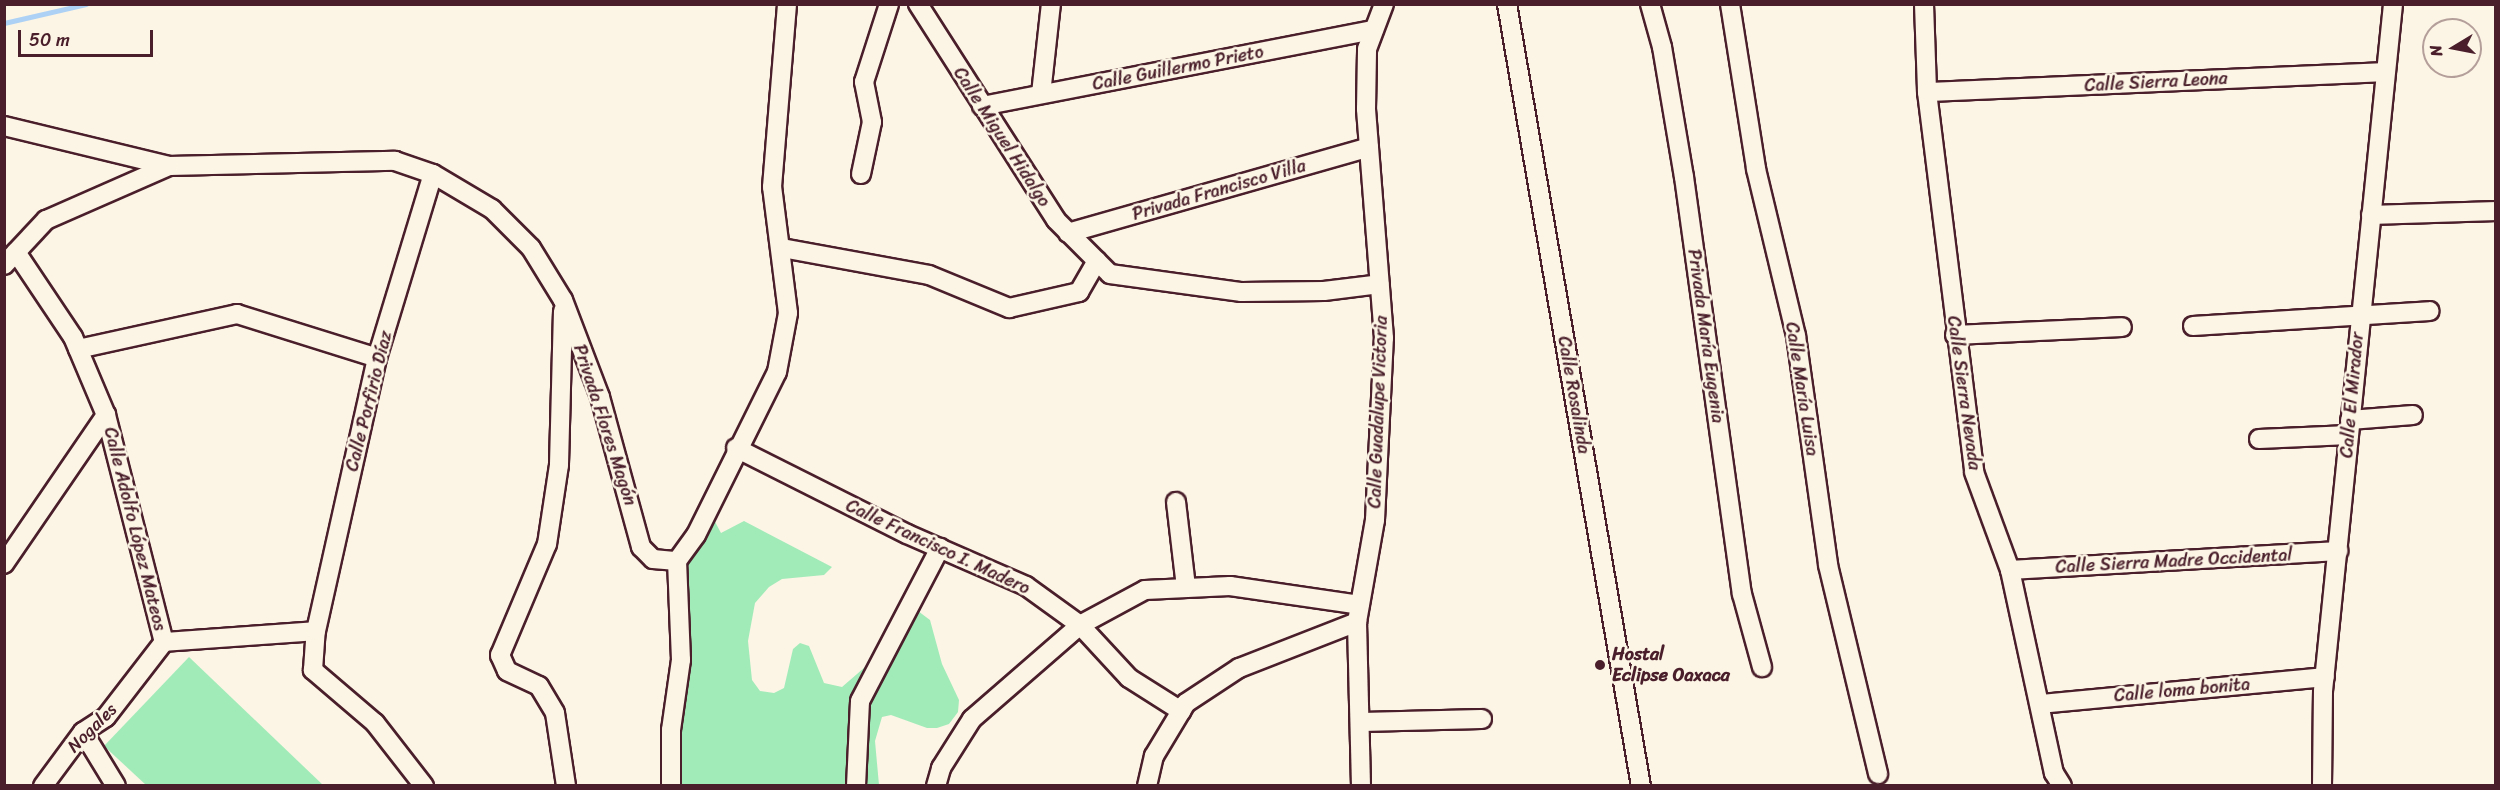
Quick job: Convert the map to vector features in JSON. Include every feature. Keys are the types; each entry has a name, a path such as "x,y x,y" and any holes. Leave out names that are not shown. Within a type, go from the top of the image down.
{"street":[{"path":"671,786 671,730 681,660 677,561 696,535 736,448 777,372 788,313 782,248 772,187 787,4"},
{"path":"861,174 872,122 864,82 889,4"},
{"name":"Calle Miguel Hidalgo","path":"918,4 1056,220 1110,274 1242,292 1324,291 1380,284"},
{"path":"1041,94 1051,4"},
{"name":"Calle Guadalupe Victoria","path":"1361,786 1358,613 1375,520 1384,338 1369,147 1367,49 1384,4"},
{"path":"1508,11 1524,4"},
{"name":"Privada María Eugenia","path":"1650,4 1662,47 1684,177 1742,594 1762,667"},
{"name":"Calle María Luisa","path":"1730,4 1756,169 1796,336 1828,565 1878,774"},
{"name":"Calle Sierra Nevada","path":"1924,4 1927,92 1955,335 1974,472 2010,570 2058,779"},
{"name":"Calle El Mirador","path":"2322,786 2325,677 2359,315 2393,4"},
{"name":"Calle Rosalinda","path":"1508,11 1641,786"},
{"name":"Calle Guillermo Prieto","path":"982,106 1374,30"},
{"name":"Calle Sierra Leona","path":"1927,92 2384,72"},
{"name":"Privada Flores Magón","path":"4,126 169,166 373,159 395,161 433,174 492,209 531,248 563,300 600,397 641,547 653,560 677,561"},
{"name":"Privada Francisco Villa","path":"1068,233 1369,147"},
{"path":"10,259 46,220 169,166"},
{"name":"Calle Porfirio Díaz","path":"424,786 375,723 313,670 316,632 376,358 433,174"},
{"path":"2371,215 2496,211"},
{"path":"782,248 929,275 1009,308 1078,292 1097,261"},
{"name":"Calle Adolfo López Mateos","path":"10,259 78,349 106,416 164,642"},
{"path":"563,300 558,465 547,544 500,655 507,671 539,686 555,713 566,786"},
{"path":"2193,326 2430,311"},
{"path":"78,349 237,314 376,358"},
{"path":"1955,335 2122,327"},
{"path":"2259,439 2350,427 2413,415"},
{"name":"Calle Adolfo López Mateos","path":"4,564 106,416"},
{"name":"Calle Francisco I. Madero","path":"736,448 940,548 1026,586 1080,625 1129,678 1181,711"},
{"path":"1176,502 1186,587"},
{"path":"856,786 860,701 940,548"},
{"name":"Calle Sierra Madre Occidental","path":"2010,570 2338,551"},
{"path":"936,786 941,768 972,719 1080,625 1145,590 1230,586 1358,613"},
{"path":"1147,786 1154,756 1186,703 1239,668 1358,613"},
{"path":"164,642 316,632"},
{"name":"Nogales","path":"43,786 83,732 106,717 164,642"},
{"name":"Calle loma bonita","path":"2040,704 2325,677"},
{"path":"1361,722 1482,719"},
{"path":"83,732 116,786"}],"green space":[{"path":"713,518 721,533 744,521 832,567 824,575 782,579 769,587 755,603 748,641 752,680 760,691 774,693 784,688 793,649 800,643 809,646 824,683 842,687 872,661 914,608 930,620 942,664 959,700 958,712 949,724 937,728 927,728 891,715 882,717 875,741 879,785 678,786 664,722 666,695 689,548"},
{"path":"189,657 323,785 146,785 104,746"}],"waterway":[{"path":"4,23 86,4"}],"place":[{"name":"Hostal Eclipse Oaxaca","path":"1600,665"}]}
